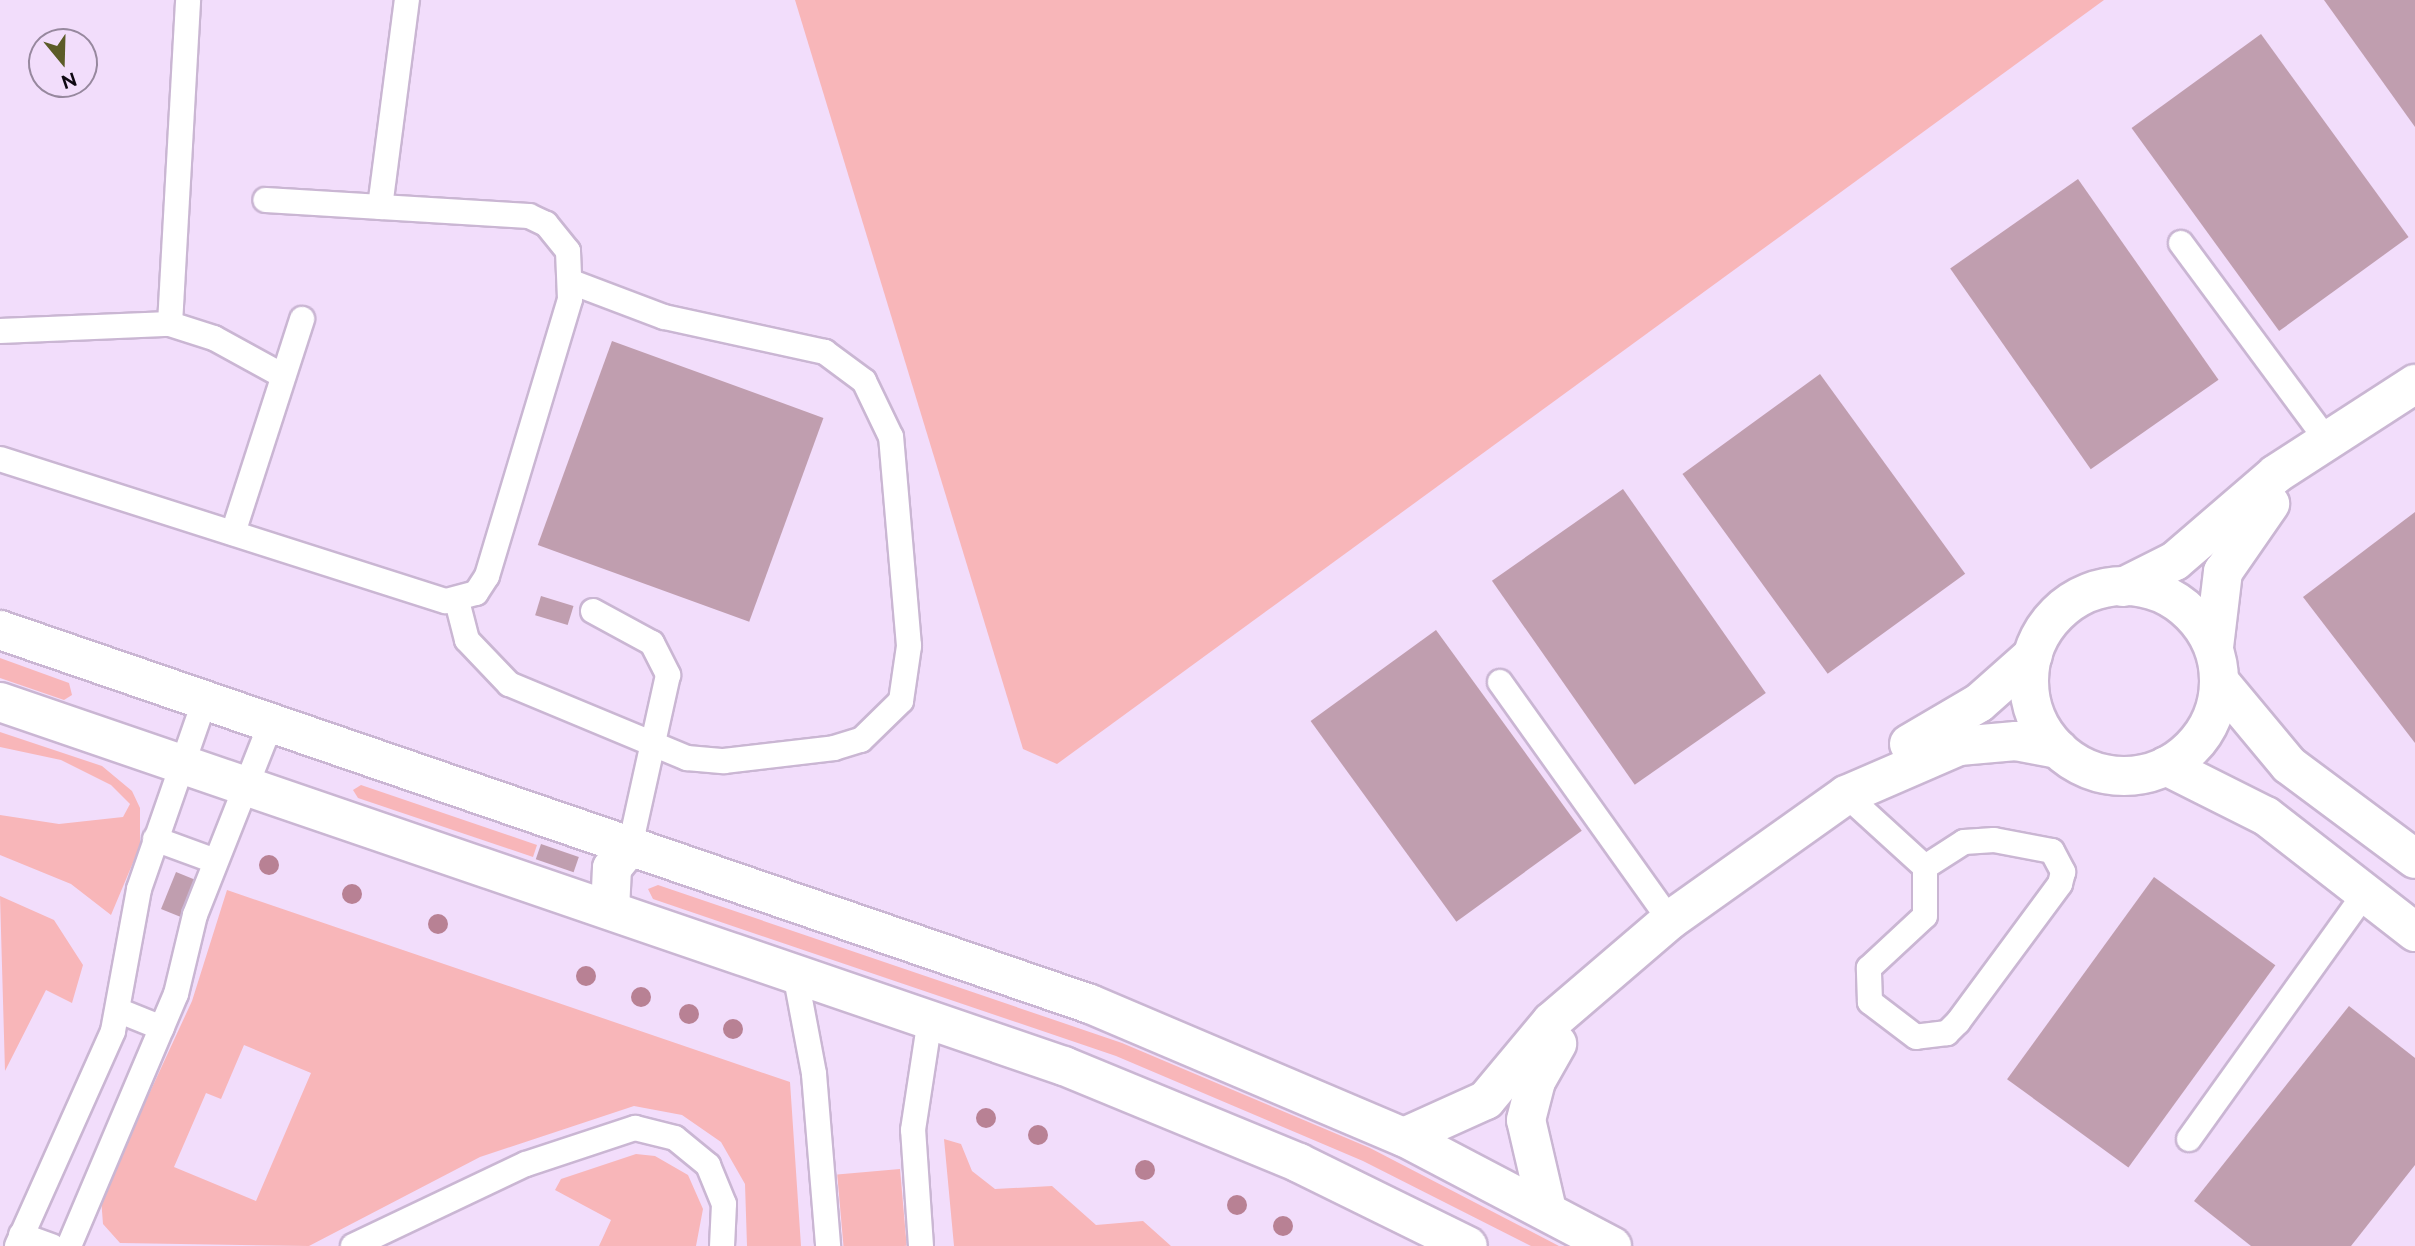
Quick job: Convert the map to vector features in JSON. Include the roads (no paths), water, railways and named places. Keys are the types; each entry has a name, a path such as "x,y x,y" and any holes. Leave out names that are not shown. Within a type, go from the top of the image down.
{"street":[{"path":"1404,1137 1486,1100 1551,1022 1670,920 1846,795 1870,768 1979,703 2033,654 2068,605 2123,587 2175,561 2276,474 2330,444 2415,384"},
{"path":"2033,654 2035,715 2059,749 2077,763 2121,776 2166,766 2210,722 2217,664 2216,597 2231,554 2255,520 2330,444"},
{"path":"2123,587 2178,603 2217,664 2289,765 2415,859"},
{"path":"0,630 1090,1004 1404,1137 1612,1246"},
{"path":"0,702 930,1019 1182,1112 1468,1246"},
{"path":"1846,795 1976,743 2016,741 2059,749"},
{"path":"2166,766 2246,803 2415,932"},
{"path":"610,910 612,867 630,846"},
{"path":"1547,1210 1529,1150 1528,1110 1536,1081 1580,999"}],"lane":[{"path":"170,324 188,0"},
{"path":"380,206 407,0"},
{"path":"0,459 457,601 476,593 487,576 574,283 559,237 529,216 265,200"},
{"path":"2181,243 2330,444"},
{"path":"457,601 467,640 492,672 654,749 687,758 761,758 834,748 884,723 910,674 891,438 864,381 825,352 664,317 574,283"},
{"path":"233,533 302,319"},
{"path":"0,331 170,324 214,338 284,376"},
{"path":"593,611 638,633 663,657 668,692 630,846"},
{"path":"1500,682 1670,920"},
{"path":"52,1246 19,1240 120,1012 139,889 205,700"},
{"path":"69,1246 162,1028 215,861 271,723"},
{"path":"1846,795 1925,867 1925,916 1870,968 1866,991 1903,1030 1932,1038 1958,1022 2063,872 2052,851 1994,840 1964,842 1925,867"},
{"path":"155,839 215,861"},
{"path":"2189,1139 2365,893"},
{"path":"795,973 814,1074 828,1246"},
{"path":"120,1012 162,1028"},
{"path":"921,1246 913,1130 930,1019"},
{"path":"353,1246 526,1164 635,1128 675,1138 708,1165 724,1204 722,1246"}]}
